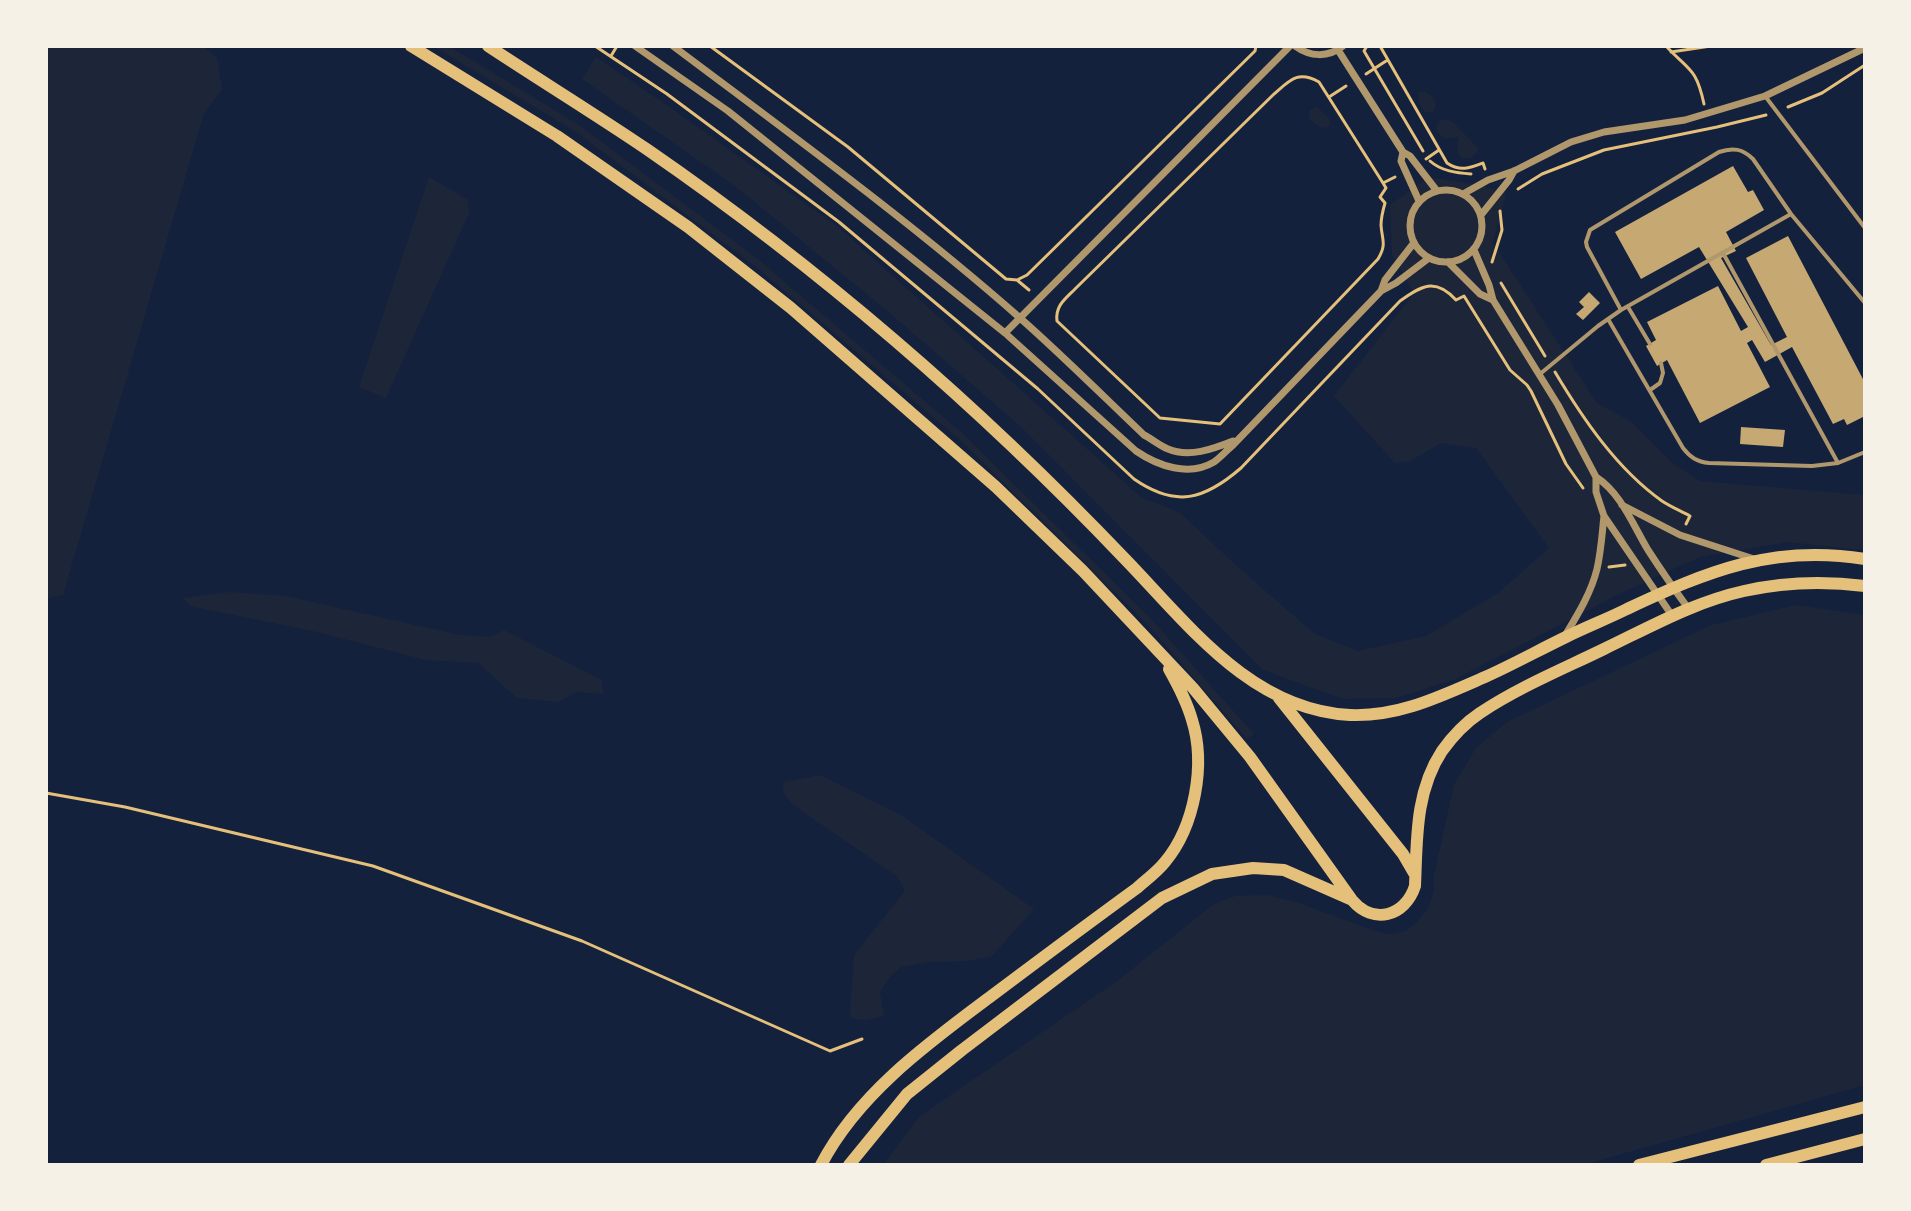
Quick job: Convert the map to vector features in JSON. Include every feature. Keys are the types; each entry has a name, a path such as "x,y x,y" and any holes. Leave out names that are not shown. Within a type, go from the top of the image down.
{"main road":[{"path":"411,46 557,136 688,227 791,308 996,487 1083,571 1193,688 1250,757 1352,900 1371,914 1389,914 1409,901 1415,886 1420,803 1425,784 1448,743 1481,713 1536,682 1688,608 1717,598 1771,586 1816,583 1865,586"},
{"path":"488,46 647,149 836,291 1008,441 1213,651 1237,671 1277,696 1333,713 1370,715 1395,711 1426,702 1495,673 1658,594 1714,571 1789,555 1865,559"},
{"path":"821,1165 861,1109 917,1052 1137,888 1165,862 1181,836 1194,803 1198,777 1193,722 1157,649"},
{"path":"1277,696 1394,842 1416,876"},
{"path":"849,1165 907,1094 1162,898 1212,874 1253,868 1284,870 1352,900"},
{"path":"1639,1165 1865,1107"},
{"path":"1766,1165 1865,1139"}],"street":[{"path":"635,46 728,111 1005,333 1148,459 1171,468 1198,468 1213,462 1239,439 1381,291 1429,258"},
{"path":"647,54 652,46"},
{"path":"673,46 872,196 1019,318 1144,435 1168,449 1187,453 1211,450 1239,439"},
{"path":"1005,333 1293,46 1314,55 1326,55 1340,48 1403,152 1410,156 1437,191"},
{"path":"1463,194 1571,142 1604,132 1685,120 1765,96 1865,48"},
{"path":"1403,152 1401,161 1419,201"},
{"path":"1481,215 1514,171"},
{"path":"1455,190 1463,194 1471,199 1481,215 1483,227 1480,239 1474,250 1458,260 1448,262 1429,258 1413,244 1409,228 1419,201 1437,191 1455,190"},
{"path":"1381,291 1385,280 1413,244"},
{"path":"1474,250 1493,300 1540,374 1596,477 1596,492 1604,516 1673,617"},
{"path":"1448,262 1480,294 1493,300"},
{"path":"1596,477 1606,483 1622,505 1688,608"},
{"path":"1622,505 1680,535 1756,560"},
{"path":"1564,638 1587,596 1597,568 1604,516"}],"lane":[{"path":"1765,96 1865,228"},
{"path":"1621,310 1587,247 1590,230 1719,152 1735,149 1746,152 1753,159 1791,214 1865,303"},
{"path":"1540,374 1621,310 1791,214"},
{"path":"1723,253 1838,463"},
{"path":"1628,307 1650,344"},
{"path":"1608,319 1683,448 1693,458 1701,462 1812,466 1838,463 1865,452"},
{"path":"1650,390 1660,383 1663,373 1661,363"}],"path":[{"path":"595,46 667,94 839,222 1038,389 1134,479 1151,491 1171,498 1181,497 1202,493 1228,479 1400,301 1419,287 1430,285 1449,292 1456,300 1464,296 1510,370 1531,391 1566,464 1585,491"},
{"path":"611,56 617,46"},
{"path":"710,46 848,147 1006,279 1017,280 1027,275 1255,51 1256,46"},
{"path":"1367,46 1364,51 1374,69 1435,166 1467,174 1483,174 1488,180"},
{"path":"1380,46 1447,163 1467,169 1483,163 1488,180"},
{"path":"1666,46 1699,81 1707,113"},
{"path":"1671,52 1711,46"},
{"path":"1777,112 1822,93 1865,65"},
{"path":"1380,197 1385,203 1381,227 1384,249 1378,259 1220,424 1160,418 1057,321 1058,306 1294,78 1314,78 1319,82 1383,183"},
{"path":"1680,535 1690,516"},
{"path":"1597,568 1622,567 1635,560"},
{"path":"46,793 125,807 373,866 582,941 830,1051 862,1039"}],"shaded area":[{"path":"46,46 203,46 217,58 222,89 204,113 63,595 46,599"},
{"path":"433,46 449,46 579,125 759,260 963,434 1152,620 1254,734 1247,739 1146,623 959,439 755,266 576,132"},
{"path":"596,57 838,227 1142,498 1179,512 1315,634 1358,651 1426,636 1498,593 1549,548 1476,448 1441,443 1410,461 1395,463 1334,396 1414,293 1392,255 1390,205 1429,177 1506,193 1493,243 1597,403 1630,421 1670,461 1699,481 1865,495 1865,550 1787,542 1700,557 1619,594 1456,679 1396,698 1343,699 1263,670 1020,426 892,315 735,186 582,79"},
{"path":"1424,91 1434,100 1433,112 1425,112 1419,102 1419,92"},
{"path":"1317,107 1329,118 1330,125 1327,127 1321,128 1310,120 1309,111"},
{"path":"1443,119 1453,122 1477,147 1471,158 1460,155 1457,150 1458,137 1445,139 1437,132 1437,124"},
{"path":"429,177 468,200 469,213 386,398 359,387"},
{"path":"229,592 285,596 460,635 489,637 504,630 602,680 603,694 577,692 558,702 517,698 478,663 426,660 317,632 190,606 183,598"},
{"path":"1796,605 1865,615 1865,1085 1583,1165 883,1165 920,1116 1117,981 1214,904 1235,896 1267,895 1296,902 1375,931 1389,934 1406,931 1429,907 1454,785 1476,748 1507,722 1711,625"},
{"path":"820,775 901,815 1034,909 991,957 901,967 880,992 884,1016 866,1020 850,1018 854,955 905,891 898,877 793,805 783,792 784,782"}],"building":[{"path":"1733,166 1748,192 1753,190 1764,210 1726,232 1736,251 1721,258 1771,345 1787,337 1746,258 1788,236 1865,383 1865,416 1847,425 1844,419 1833,424 1792,347 1765,362 1752,340 1747,343 1770,387 1700,423 1667,360 1657,366 1646,346 1656,340 1647,322 1718,286 1741,331 1748,327 1699,247 1641,279 1615,232"},
{"path":"1589,292 1600,303 1583,320 1576,314 1584,307 1579,302"},
{"path":"1741,427 1785,430 1783,447 1740,444"}]}
